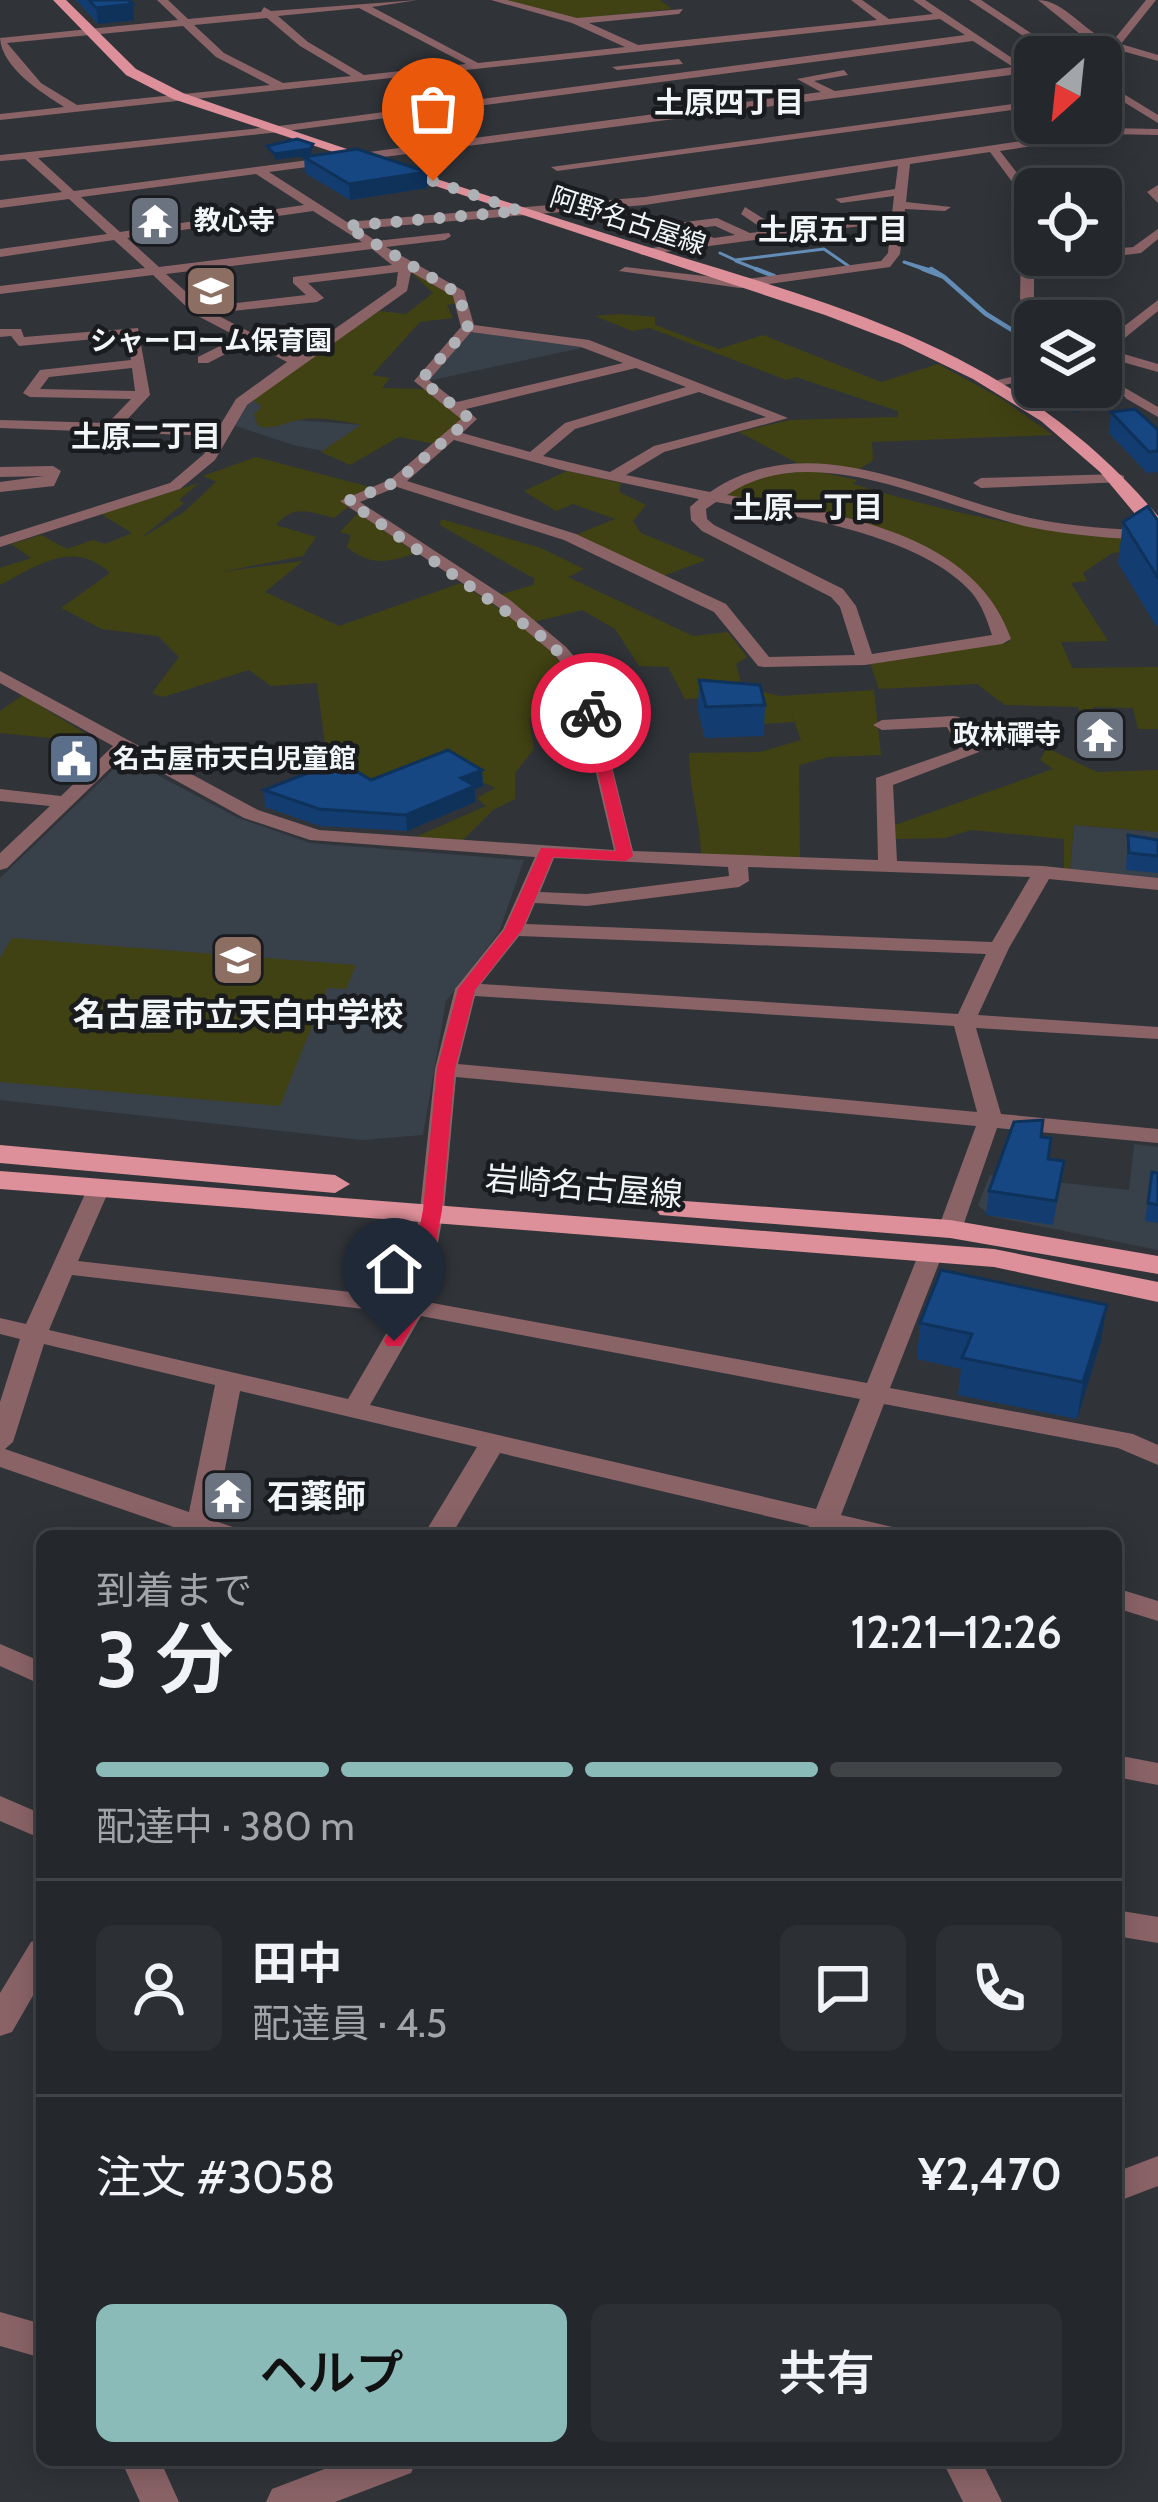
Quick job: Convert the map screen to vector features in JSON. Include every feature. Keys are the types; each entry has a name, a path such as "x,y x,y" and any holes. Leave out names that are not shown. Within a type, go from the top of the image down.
{"main road":[{"name":"阿野名古屋線","path":"58,0 130,72 178,96 878,331 993,383 1079,442 1119,479 1157,528"},
{"name":"岩崎名古屋線","path":"0,1154 433,1201 940,1240 1158,1265"},
{"name":"岩崎名古屋線","path":"0,1180 433,1201"},
{"name":"岩崎名古屋線","path":"940,1240 1158,1292"}],"street":[{"path":"162,0 220,55 281,86"},
{"path":"252,0 360,77"},
{"path":"0,41 412,0"},
{"path":"496,0 576,21 633,48"},
{"path":"664,0 716,40"},
{"path":"856,0 887,22"},
{"path":"918,0 1014,62"},
{"path":"974,0 1030,36"},
{"path":"1042,0 1089,36"},
{"path":"1122,37 1151,0"},
{"path":"360,5 475,64"},
{"path":"576,21 679,11"},
{"path":"0,117 942,16"},
{"path":"1136,19 1158,20"},
{"path":"0,158 279,129 977,38"},
{"path":"0,41 37,85 74,108"},
{"path":"1122,45 1158,45"},
{"path":"1122,47 1158,58"},
{"path":"520,211 532,206 633,48"},
{"path":"892,49 920,61"},
{"path":"562,70 709,59 724,62 718,72"},
{"path":"936,70 951,79"},
{"path":"834,94 802,79 844,74"},
{"path":"0,204 1014,74"},
{"path":"525,86 541,96"},
{"path":"998,93 1014,103"},
{"path":"1122,97 1158,120"},
{"path":"948,98 974,112"},
{"path":"557,167 1014,107"},
{"path":"126,128 151,141"},
{"path":"1122,129 1158,132"},
{"path":"0,144 105,131"},
{"path":"1122,136 1138,144"},
{"path":"346,226 645,201 1018,144"},
{"path":"993,149 1014,177"},
{"path":"28,154 199,311 244,339 297,362"},
{"path":"625,271 740,284 885,264 894,254 904,162"},
{"path":"261,172 459,294 468,328"},
{"path":"841,199 945,207"},
{"path":"642,251 778,233 900,204"},
{"path":"0,253 316,207"},
{"path":"745,212 778,233"},
{"path":"713,242 677,227 717,222 749,237"},
{"path":"1122,252 1137,250 1158,233"},
{"path":"0,290 370,241 445,236"},
{"path":"0,542 175,486 210,457 252,391 402,288 401,268 390,255"},
{"path":"199,311 317,298 298,280 401,268"},
{"path":"1122,332 1155,309"},
{"path":"468,328 584,343 781,418 659,449 612,477"},
{"path":"468,328 421,380 470,419 396,482 348,501 528,624 583,678 626,856"},
{"path":"0,333 16,332 19,342 133,331 143,394 114,425"},
{"path":"203,360 244,339"},
{"path":"1122,353 1158,368"},
{"path":"140,363 45,373 30,393 143,394"},
{"path":"459,406 634,364"},
{"path":"993,383 1014,379"},
{"path":"532,458 570,426 697,388"},
{"path":"1122,391 1158,413"},
{"path":"0,424 224,432"},
{"path":"396,482 570,537 720,608 764,662 865,660 1002,639 988,601 975,586 908,545 838,523 612,477 452,434"},
{"path":"865,660 848,606 837,592 708,528 696,512 710,497 736,477 760,469 822,467 1042,525 1157,528"},
{"path":"0,472 53,471 49,483 0,487"},
{"path":"981,483 1119,479"},
{"path":"0,676 251,814 317,836 626,856 1043,872 1158,884"},
{"path":"882,724 953,722 970,752 883,782 888,867"},
{"path":"0,864 122,747"},
{"path":"0,795 68,802"},
{"path":"355,1409 414,1307 433,1201 446,1069 466,989 513,930 547,851"},
{"path":"527,897 587,900 739,881 737,861"},
{"path":"0,1326 355,1409 823,1528 990,1117 964,1023 999,948 1043,872"},
{"path":"513,930 999,948"},
{"path":"466,989 1158,1033"},
{"path":"446,1069 1158,1136"},
{"path":"0,1442 34,1335 98,1188"},
{"path":"64,1267 414,1307 1124,1440 1158,1456"},
{"path":"200,1530 229,1379"},
{"path":"441,1530 492,1444"},
{"path":"0,1457 195,1530"},
{"path":"1122,1600 1158,1611"},
{"path":"0,1654 36,1671"},
{"path":"1122,1767 1158,1774"},
{"path":"0,1808 36,1824"},
{"path":"1122,1924 1158,1930"},
{"path":"0,2022 36,1961"},
{"path":"1122,2185 1158,2171"},
{"path":"0,2329 36,2339"},
{"path":"143,2466 160,2502"},
{"path":"285,2502 382,2466"},
{"path":"964,2466 983,2502"}],"shaded area":[{"path":"505,0 660,0 672,9 574,19"},
{"path":"410,271 449,289 458,303 447,305 453,318 420,322 372,375 390,378 382,388 426,389 465,419 435,444 399,437 350,465 321,452 361,425 315,419 258,426 254,415 262,406 250,399 379,311 406,314 433,293"},
{"path":"595,316 655,317 655,325 719,349 763,335 881,382 938,364 1002,399 1053,435 872,442 873,460 857,471 797,463 739,432 790,420 898,417 898,411 796,377 786,380 650,328 632,331"},
{"path":"471,330 586,347 428,381"},
{"path":"250,399 296,420 363,425 323,451 293,445 233,425"},
{"path":"256,457 374,488 342,501 348,507 334,518 302,511 282,518 276,525 316,537 303,556 220,572 303,561 265,592 339,626 461,583 537,638 553,653 577,691 584,713 529,718 534,749 515,773 515,799 493,810 460,843 411,839 486,806 477,798 495,788 448,777 341,781 313,773 283,756 291,746 325,744 317,683 271,686 249,670 163,697 152,693 179,657 158,636 102,629 61,608 110,573 96,563 83,558 56,559 0,585 0,568 31,558 11,544 41,535 67,549 93,540 105,544 132,533 101,514 199,483 179,500 184,503 141,538 184,512 216,482 203,476"},
{"path":"796,467 993,520 1145,540 1152,549 1112,553 1083,573 1087,581 1071,583 1108,641 1061,642 1072,668 1158,667 1158,729 1138,729 1133,708 1093,707 1094,716 1081,716 1078,707 1005,705 977,684 879,689 870,663 1010,642 993,605 966,575 932,553 850,524 725,497 735,483"},
{"path":"567,471 621,483 619,492 646,505 633,521 641,533 706,560 663,576 573,536 615,519 573,504 556,511 524,491"},
{"path":"358,513 417,553 380,561 347,547 351,535 340,532"},
{"path":"441,519 541,548 584,569 568,577 693,636 728,632 747,657 736,664 742,687 780,696 874,690 881,755 829,757 799,765 800,860 701,855 689,753 760,752 801,740 792,714 794,722 761,724 729,697 685,699 668,667 639,666 615,629 582,610 534,622 495,596 533,585 535,579 440,525"},
{"path":"23,695 101,743 0,733 0,711"},
{"path":"1047,748 1097,772 1158,770 1158,832 1074,825 1070,870 1064,869 1064,839 971,830 945,838 896,839 895,825 1053,769 1040,760"},
{"name":"名古屋市立天白中学校","path":"133,762 238,818 310,843 524,860 499,932 446,1001 423,1135 362,1140 0,1100 0,878 120,763"},
{"path":"1074,825 1158,832 1158,880 1070,870"},
{"path":"12,938 356,965 346,989 327,988 280,1106 0,1082 0,958"},
{"path":"1134,1144 1158,1147 1158,1250 990,1216 978,1205 990,1175 1129,1190"}],"building":[{"path":"89,0 128,0 133,4 96,8"},
{"path":"297,139 313,144 310,149 274,154 267,146"},
{"path":"357,149 427,172 349,184 304,157"},
{"path":"1135,409 1158,430 1158,451 1149,452 1111,412"},
{"path":"1148,506 1158,521 1158,578 1123,522"},
{"path":"699,680 760,685 765,705 706,707"},
{"path":"448,750 482,770 461,778 475,786 406,815 319,809 264,790 339,761 371,780"},
{"path":"1128,835 1158,840 1158,856 1129,853"},
{"path":"1043,1120 1041,1137 1051,1138 1048,1159 1064,1161 1056,1201 989,1191 1014,1122"},
{"path":"1152,1172 1158,1173 1158,1205 1148,1203"},
{"path":"941,1270 1107,1305 1083,1382 962,1358 972,1334 920,1323"}],"waterway":[{"path":"720,253 735,260 824,249 850,267"},
{"path":"736,261 764,272"},
{"path":"926,270 904,262 935,271"},
{"path":"756,269 774,276"},
{"path":"931,269 935,271"},
{"path":"926,270 931,272"},
{"path":"926,270 944,277"},
{"path":"935,271 944,277"},
{"path":"944,277 1014,331"}],"way so far":[{"path":"433,181 520,211 346,226 459,294 468,328 421,380 470,419 396,482 348,501 548,641 583,678 591,713"}],"place":[{"name":"教心寺","path":"155,221"},
{"name":"シャーローム保育園","path":"211,291"},
{"name":"政林禪寺","path":"1100,735"},
{"name":"名古屋市天白児童館","path":"74,759"},
{"name":"名古屋市立天白中学校","path":"238,960"},
{"name":"石薬師","path":"228,1496"}],"district":[{"name":"土原四丁目","path":"729,103"},
{"name":"土原五丁目","path":"833,230"},
{"name":"土原二丁目","path":"146,437"},
{"name":"土原一丁目","path":"808,508"}],"route":[{"path":"394,1341 414,1307 432,1210 446,1069 466,989 513,930 547,851 626,856 591,713"}]}
